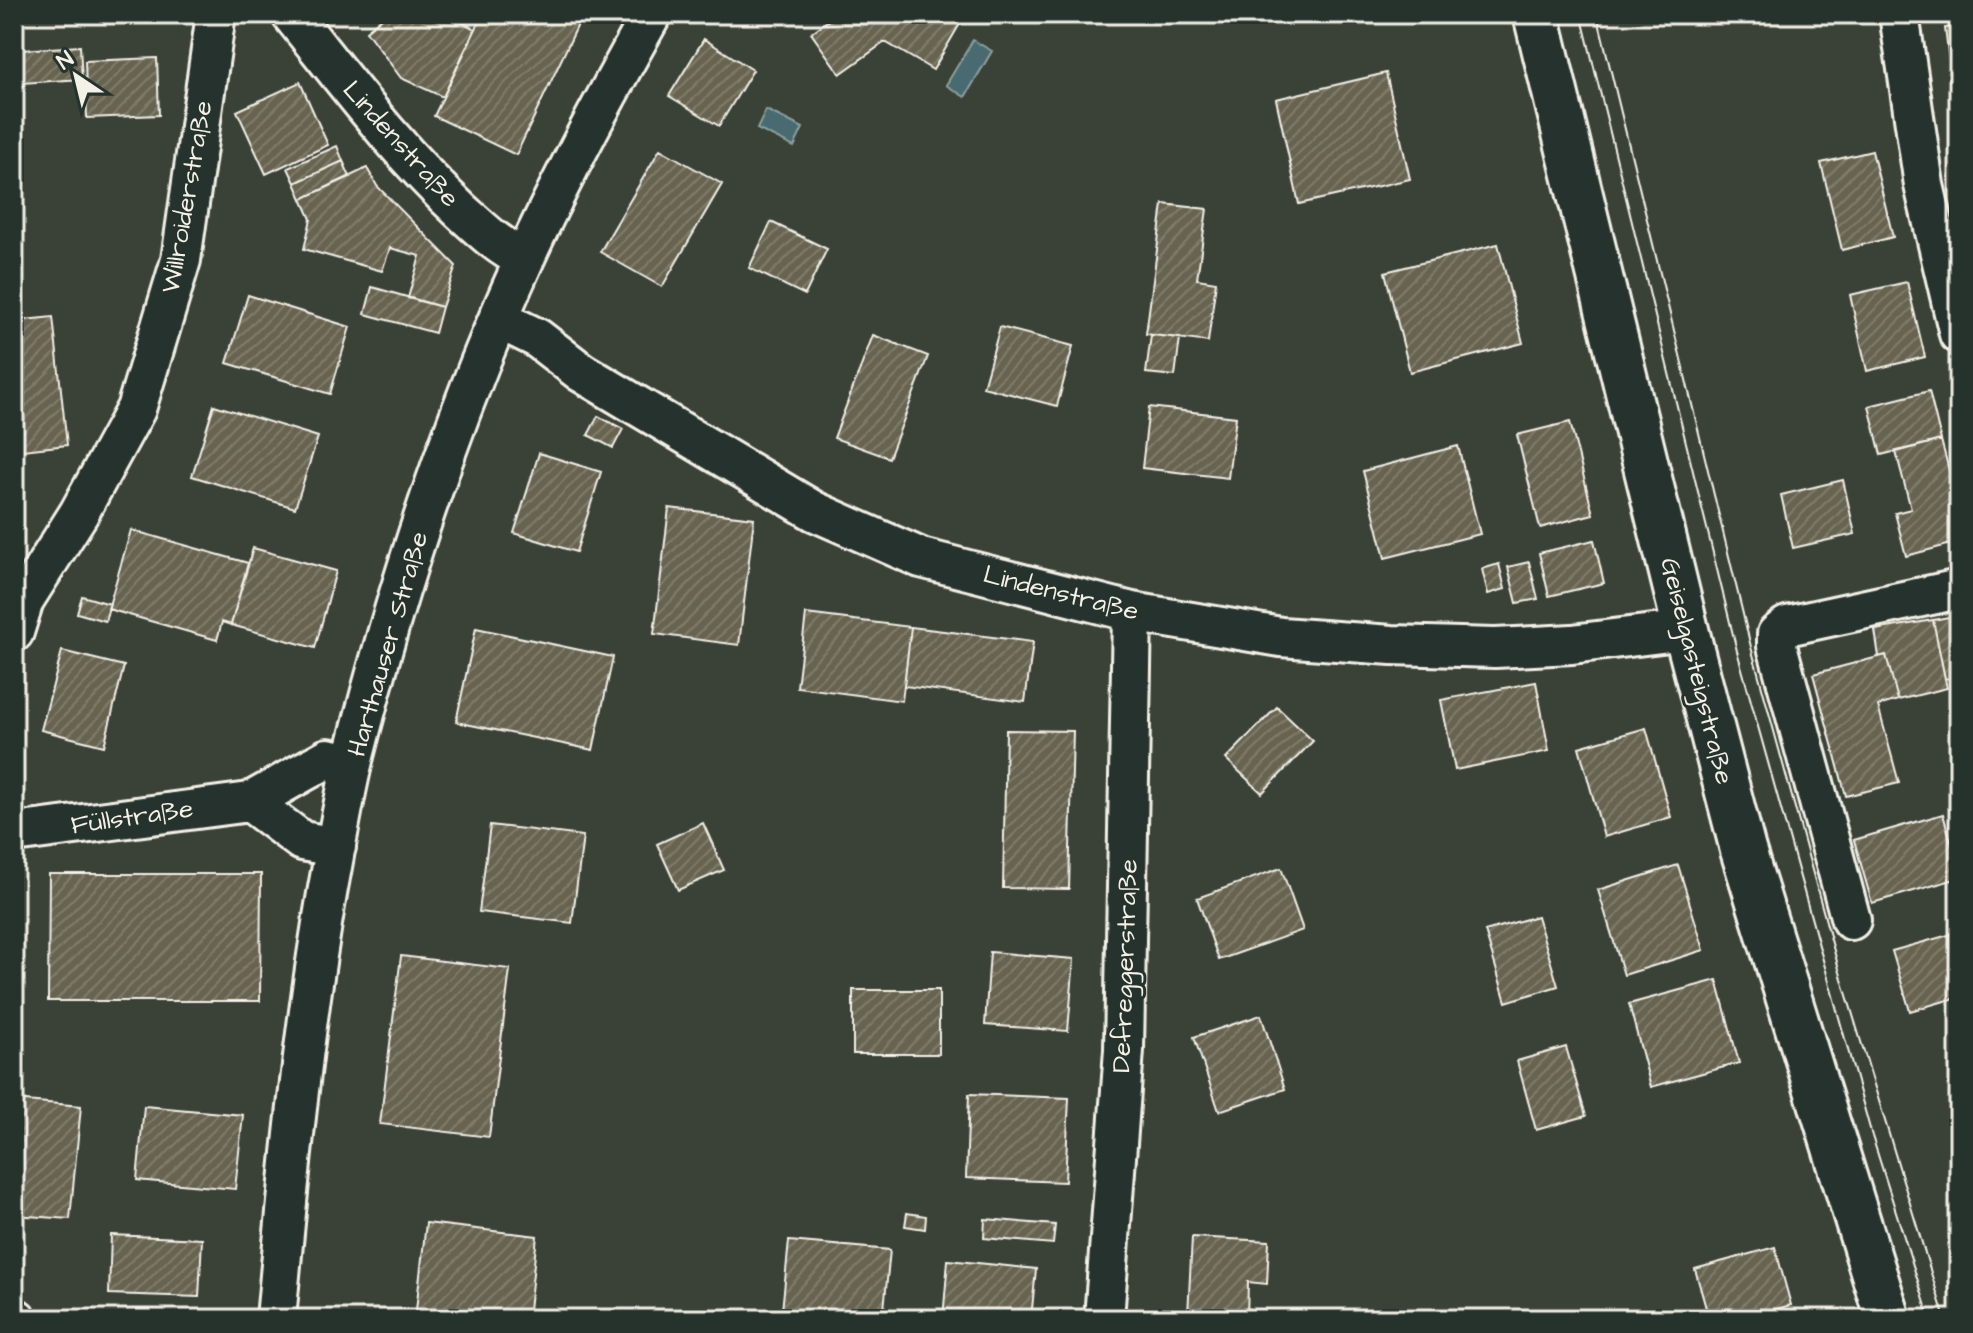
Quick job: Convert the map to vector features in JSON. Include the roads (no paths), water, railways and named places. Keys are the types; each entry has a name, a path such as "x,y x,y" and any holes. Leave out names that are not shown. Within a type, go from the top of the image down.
{"main road":[{"name":"Geiselgasteigstraße","path":"1536,14 1686,630 1743,850 1888,1319"}],"street":[{"name":"Willroiderstraße","path":"14,632 24,600 79,513 136,409 181,260 216,14"},
{"name":"Lindenstraße","path":"291,14 368,111 438,189 501,248 524,259"},
{"name":"Harthauser Straße","path":"276,1319 305,1039 336,847 352,763 390,626 433,492 498,319 584,136 652,14"},
{"path":"1899,14 1924,185 1959,334"},
{"name":"Lindenstraße","path":"498,319 537,338 581,372 814,511 921,558 1132,612 1281,637 1495,648 1585,643 1686,630"},
{"path":"1851,920 1777,646 1777,634 1787,626 1959,589"},
{"name":"Defreggerstraße","path":"1104,1319 1124,1050 1132,612"},
{"name":"Füllstraße","path":"14,833 250,802 328,758 352,763"},
{"path":"250,802 302,841 336,847"}],"water":[{"path":"973,40 992,51 965,97 946,85"},
{"path":"766,110 803,128 794,147 757,129"}],"tram line":[{"path":"1581,14 1737,651 1872,1136 1930,1319"},
{"path":"1597,14 1751,647 1839,969 1945,1319"}]}
